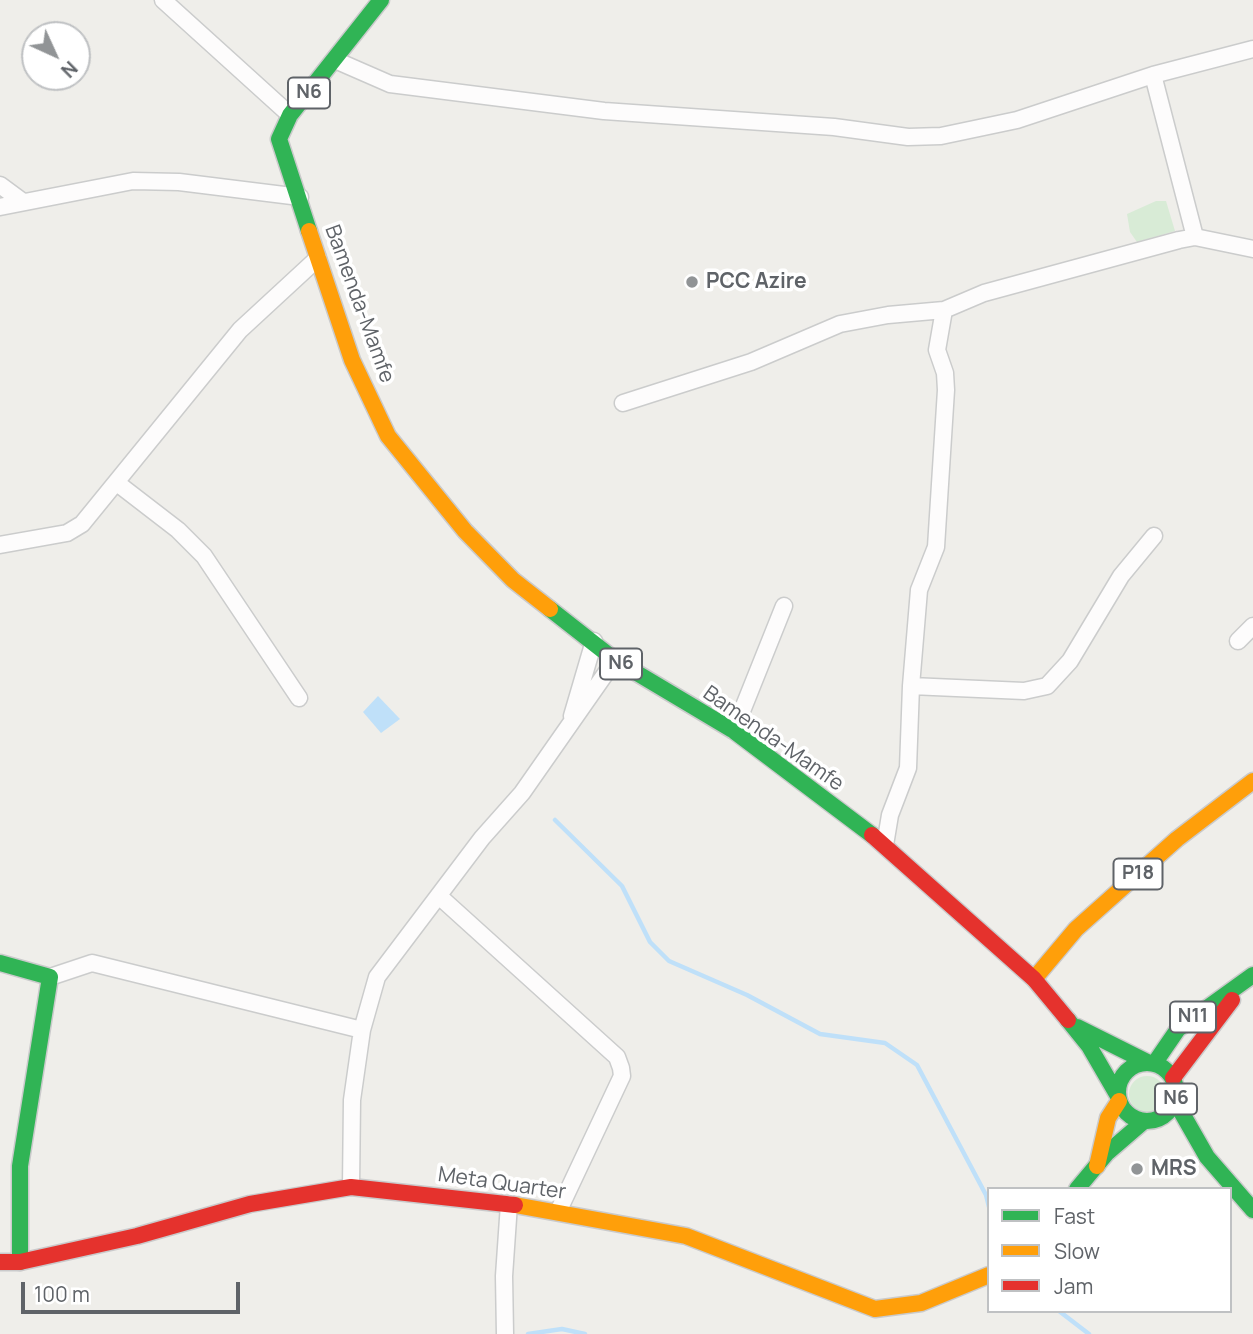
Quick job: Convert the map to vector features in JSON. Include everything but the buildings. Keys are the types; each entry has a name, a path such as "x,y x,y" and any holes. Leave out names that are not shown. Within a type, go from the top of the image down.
{"main road":[{"name":"Bamenda-Mamfe","path":"381,0 290,115 279,139 295,197 352,360 388,436 464,531 513,580 615,660 734,731 885,845 1034,979 1074,1026 1119,1099"},
{"name":"P18","path":"1034,979 1076,929 1177,839 1253,781"},
{"path":"0,963 50,977 26,1114 20,1166 20,1262"},
{"name":"N11","path":"1151,1063 1178,1029 1248,979"},
{"name":"N11","path":"1173,1078 1248,979"},
{"name":"Bamenda-Mamfe","path":"1074,1026 1151,1063"},
{"name":"N6","path":"1207,1157 1173,1132 1128,1115 1119,1099 1122,1077 1129,1069 1151,1063 1173,1078 1175,1101 1207,1157 1253,1210"},
{"path":"1097,1166 1108,1118 1119,1099"},
{"name":"N6","path":"1145,1122 1165,1116 1175,1101"},
{"path":"1079,1187 1097,1166 1145,1122"},
{"name":"Meta Quarter","path":"0,1262 20,1262 137,1236 250,1204 351,1187 509,1204 686,1236 875,1309 921,1303 987,1276"}],"street":[{"path":"163,0 290,115"},
{"path":"335,60 390,84 604,111 834,127 908,137 941,136 1017,120 1153,75 1253,50"},
{"path":"1153,75 1195,237"},
{"path":"0,207 133,181 179,182 295,197"},
{"path":"0,185 23,202"},
{"path":"623,403 751,362 840,324 888,315 944,310 984,293 1195,237 1253,249"},
{"path":"0,545 67,533 82,524 240,330 318,258"},
{"path":"885,845 890,815 908,768 919,590 936,547 946,390 945,373 937,350 944,310"},
{"path":"117,482 178,530 204,556 299,698"},
{"path":"911,686 1024,691 1047,686 1070,661 1121,576 1154,536"},
{"path":"734,731 784,606"},
{"path":"1238,641 1253,626"},
{"path":"569,729 594,641"},
{"path":"351,1187 352,1100 362,1030 377,977 482,838 522,793 615,660"},
{"path":"440,897 617,1058 621,1068 622,1076 558,1212"},
{"path":"50,977 92,963 362,1030"},
{"path":"505,1334 504,1276 509,1204"}],"green space":[{"path":"1156,201 1166,201 1175,231 1137,242 1130,232 1127,214"},
{"path":"1147,1076 1160,1081 1165,1094 1160,1107 1147,1112 1134,1107 1129,1094 1134,1081"}],"water":[{"path":"378,696 400,719 381,733 363,712"}],"waterway":[{"path":"555,820 622,886 650,942 669,961 747,995 820,1034 885,1043 917,1065 987,1199"},
{"path":"1062,1313 1089,1334"},
{"path":"528,1334 562,1329 585,1334"}],"traffic: fast":[{"path":"309,231 279,139 290,115 381,0"},
{"path":"550,609 615,660 734,731 872,835"},
{"path":"0,963 50,977 20,1166 20,1262"},
{"path":"1154,1064 1178,1029 1253,975"},
{"path":"1068,1020 1089,1046 1118,1096"},
{"path":"1077,1027 1149,1063"},
{"path":"1141,1063 1153,1063 1168,1071 1176,1086 1176,1092 1176,1098 1168,1113 1153,1121 1141,1121 1126,1113 1118,1098 1118,1086 1126,1071 1141,1063"},
{"path":"1175,1101 1207,1157 1253,1210"},
{"path":"1079,1187 1107,1153 1143,1122"}],"traffic: slow":[{"path":"309,231 352,360 388,436 465,531 513,580 550,609"},
{"path":"1034,979 1076,929 1177,839 1253,781"},
{"path":"1097,1166 1108,1118 1119,1101"},
{"path":"515,1205 686,1236 875,1309 921,1303 987,1276"}],"traffic: jam":[{"path":"872,835 1034,979 1068,1020"},
{"path":"1173,1078 1232,1000"},
{"path":"0,1262 20,1262 137,1236 250,1204 351,1187 515,1205"}],"place":[{"name":"PCC Azire","path":"692,282"},
{"name":"MRS","path":"1137,1169"}]}
